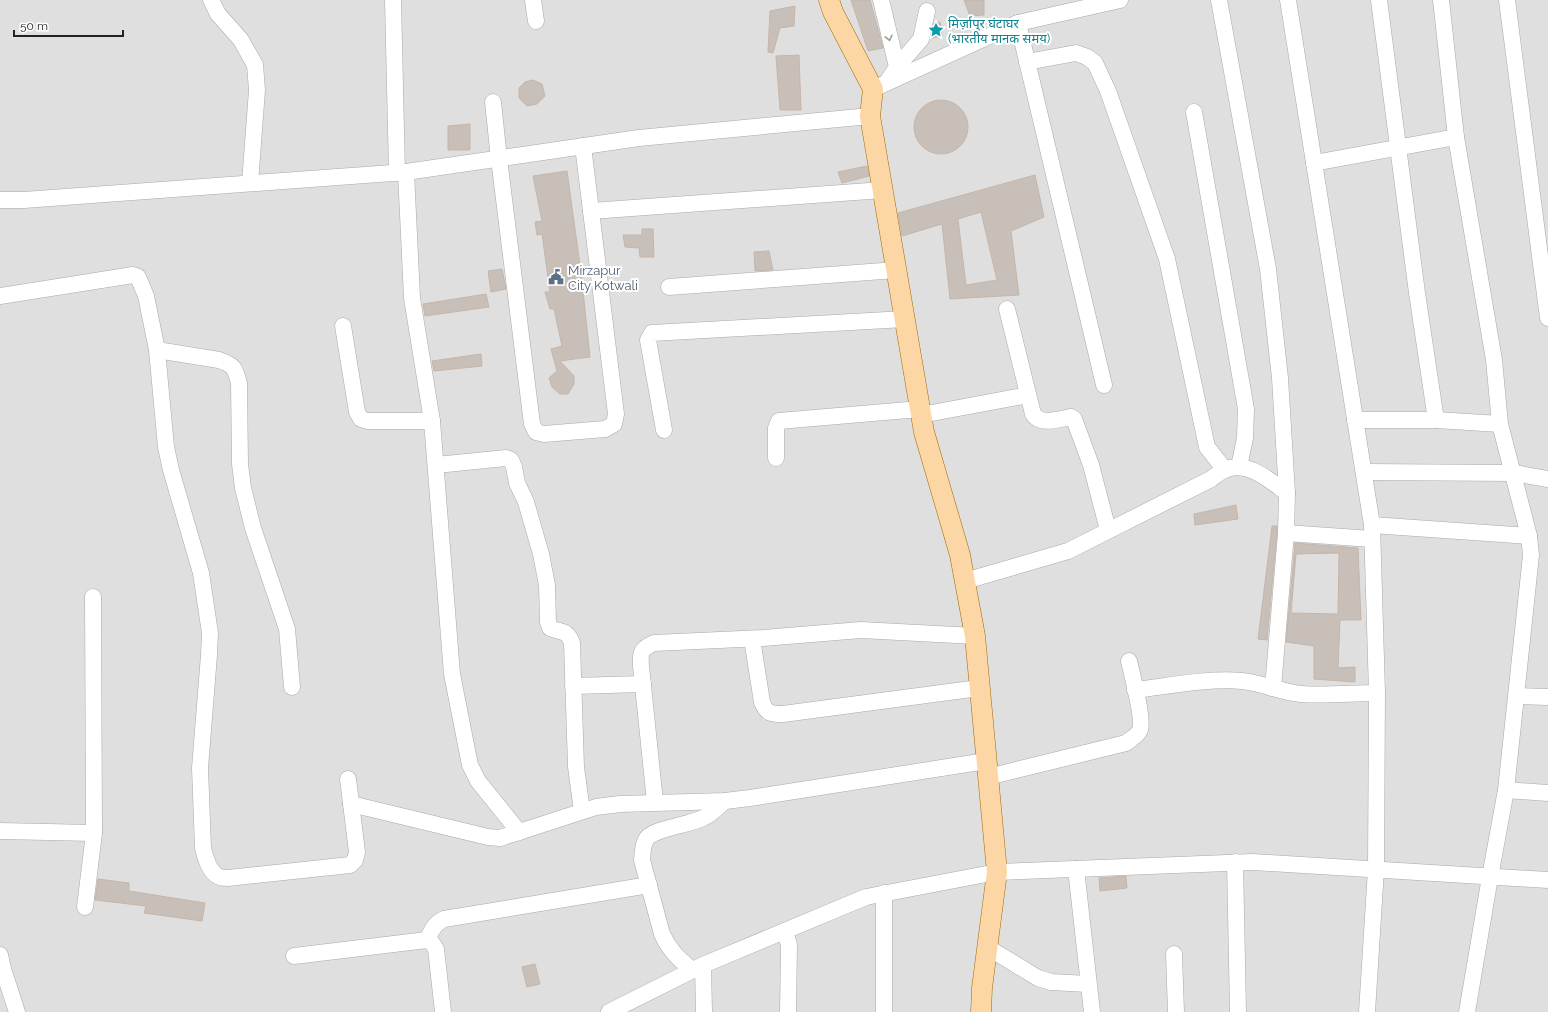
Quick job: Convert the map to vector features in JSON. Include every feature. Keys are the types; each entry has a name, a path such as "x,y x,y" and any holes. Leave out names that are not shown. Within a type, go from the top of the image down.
{"main road":[{"path":"829,0 833,12 880,85 870,116 920,412 924,432 960,555 975,636 997,872 982,988 981,1012"}],"street":[{"path":"211,0 218,14 241,40 255,65 257,90 250,183"},
{"path":"393,0 402,172 412,298 432,421 452,674 470,764 478,781 519,832"},
{"path":"533,0 536,21"},
{"path":"881,0 896,67"},
{"path":"880,85 1018,23 1120,0"},
{"path":"1219,0 1268,269 1280,378 1287,493 1286,533 1273,688"},
{"path":"1288,0 1364,472 1372,532 1378,693 1376,869 1367,1012"},
{"path":"1379,0 1417,293 1436,420"},
{"path":"1441,0 1456,138 1494,360 1500,424 1529,536 1531,555 1506,790 1467,1012"},
{"path":"1507,0 1548,318"},
{"path":"880,85 921,39 927,11"},
{"path":"1018,23 1104,386"},
{"path":"1027,62 1076,53 1087,57 1095,63 1108,91 1167,259 1207,447 1232,468"},
{"path":"493,102 532,424 536,432 544,434 605,428 614,424 616,414 583,146"},
{"path":"1194,112 1246,409 1245,438 1232,468"},
{"path":"0,200 24,200 402,172 640,138 870,116"},
{"path":"1314,163 1456,138"},
{"path":"591,210 883,190"},
{"path":"670,287 896,270"},
{"path":"0,296 133,275 138,278 146,296 157,350 166,447 171,470 201,573 210,633 200,768 202,838 206,858 213,872 218,876 228,878 350,865 355,860 357,852 348,779"},
{"path":"1006,309 1033,414 1036,419 1043,421 1071,417 1074,419 1091,465 1108,530"},
{"path":"664,430 648,340 652,333 904,319"},
{"path":"343,326 357,412 361,419 367,422 432,421"},
{"path":"157,350 219,360 229,364 236,370 239,383 240,464 243,488 253,528 288,629 292,687"},
{"path":"776,458 776,428 779,421 920,412 1028,395"},
{"path":"1355,420 1436,420 1500,424"},
{"path":"436,465 506,458 511,460 514,466 541,554 547,586 548,622 550,628 564,632 569,636 572,643 576,767 582,811"},
{"path":"965,581 1068,551 1232,468 1252,469 1287,493"},
{"path":"1364,472 1513,473 1548,479"},
{"path":"1286,533 1372,532 1529,536"},
{"path":"85,907 94,833 93,597"},
{"path":"655,802 643,684 641,655 644,648 654,643 752,639 861,630 975,636"},
{"path":"752,639 762,702 766,710 771,714 783,714 979,688"},
{"path":"351,804 488,837 500,838 596,807 655,802 725,801 987,769 1126,743 1136,736 1140,729 1141,719 1129,661"},
{"path":"1135,690 1211,681 1242,681 1302,694 1378,693"},
{"path":"573,686 643,684"},
{"path":"1517,696 1548,698"},
{"path":"1506,790 1548,793"},
{"path":"697,968 674,955 662,934 642,860 643,848 647,839 654,833 704,818 725,801"},
{"path":"0,831 94,833"},
{"path":"1235,862 1238,1012"},
{"path":"609,1012 697,968 866,897 997,872 1253,862 1548,880"},
{"path":"1076,869 1092,1012"},
{"path":"427,940 437,922 444,919 649,885"},
{"path":"884,893 884,1012"},
{"path":"785,930 789,945 788,1012"},
{"path":"294,956 427,940 432,943 436,949 443,1012"},
{"path":"987,947 1038,978 1051,982 1088,984"},
{"path":"1174,954 1176,1012"},
{"path":"0,955 17,1012"},
{"path":"697,968 704,1012"}],"shaded area":[{"path":"0,0 1548,0 1548,1012 0,1012"}],"building":[{"path":"851,0 870,0 883,48 868,51"},
{"path":"964,0 984,0 984,15 970,16"},
{"path":"795,6 794,26 780,28 773,53 768,52 770,11"},
{"path":"940,22 942,36 931,38 934,23"},
{"path":"799,55 801,110 780,110 776,56"},
{"path":"533,80 542,84 545,96 537,104 527,106 519,98 519,88 525,82"},
{"path":"941,100 951,102 960,108 966,117 968,127 966,137 960,146 951,152 941,154 931,152 922,146 916,137 914,127 916,117 922,108 931,102"},
{"path":"470,124 470,150 448,150 448,126"},
{"path":"867,166 869,176 842,183 838,172"},
{"path":"567,171 581,272 590,357 560,361 574,376 574,384 568,394 560,394 552,387 549,378 557,371 551,349 562,346 554,309 550,309 545,292 550,292 542,234 537,235 535,222 542,221 533,176"},
{"path":"1035,175 1044,217 1011,231 1019,295 950,299 942,224 902,236 898,213","holes":["981,212 997,280 966,285 958,219"]},
{"path":"642,229 653,229 654,257 640,257 639,248 625,247 623,235 642,235"},
{"path":"769,251 773,270 755,271 754,252"},
{"path":"502,269 506,289 491,292 488,271"},
{"path":"486,294 489,307 425,316 423,304"},
{"path":"481,354 482,366 434,371 432,361"},
{"path":"1236,505 1238,519 1195,525 1194,514"},
{"path":"1272,526 1277,526 1277,532 1267,640 1258,639"},
{"path":"1295,543 1358,548 1361,620 1340,620 1338,668 1355,667 1355,682 1314,679 1314,646 1286,642","holes":["1339,553 1338,614 1291,613 1296,554"]},
{"path":"1126,876 1127,888 1100,891 1099,878"},
{"path":"98,879 129,883 129,891 205,903 202,921 144,913 146,906 95,900"},
{"path":"535,964 540,984 527,987 522,967"}],"place":[{"name":"मिर्ज़ापुर घंटाघर (भारतीय मानक समय)","path":"936,30"},
{"name":"Mirzapur City Kotwali","path":"556,277"}]}
